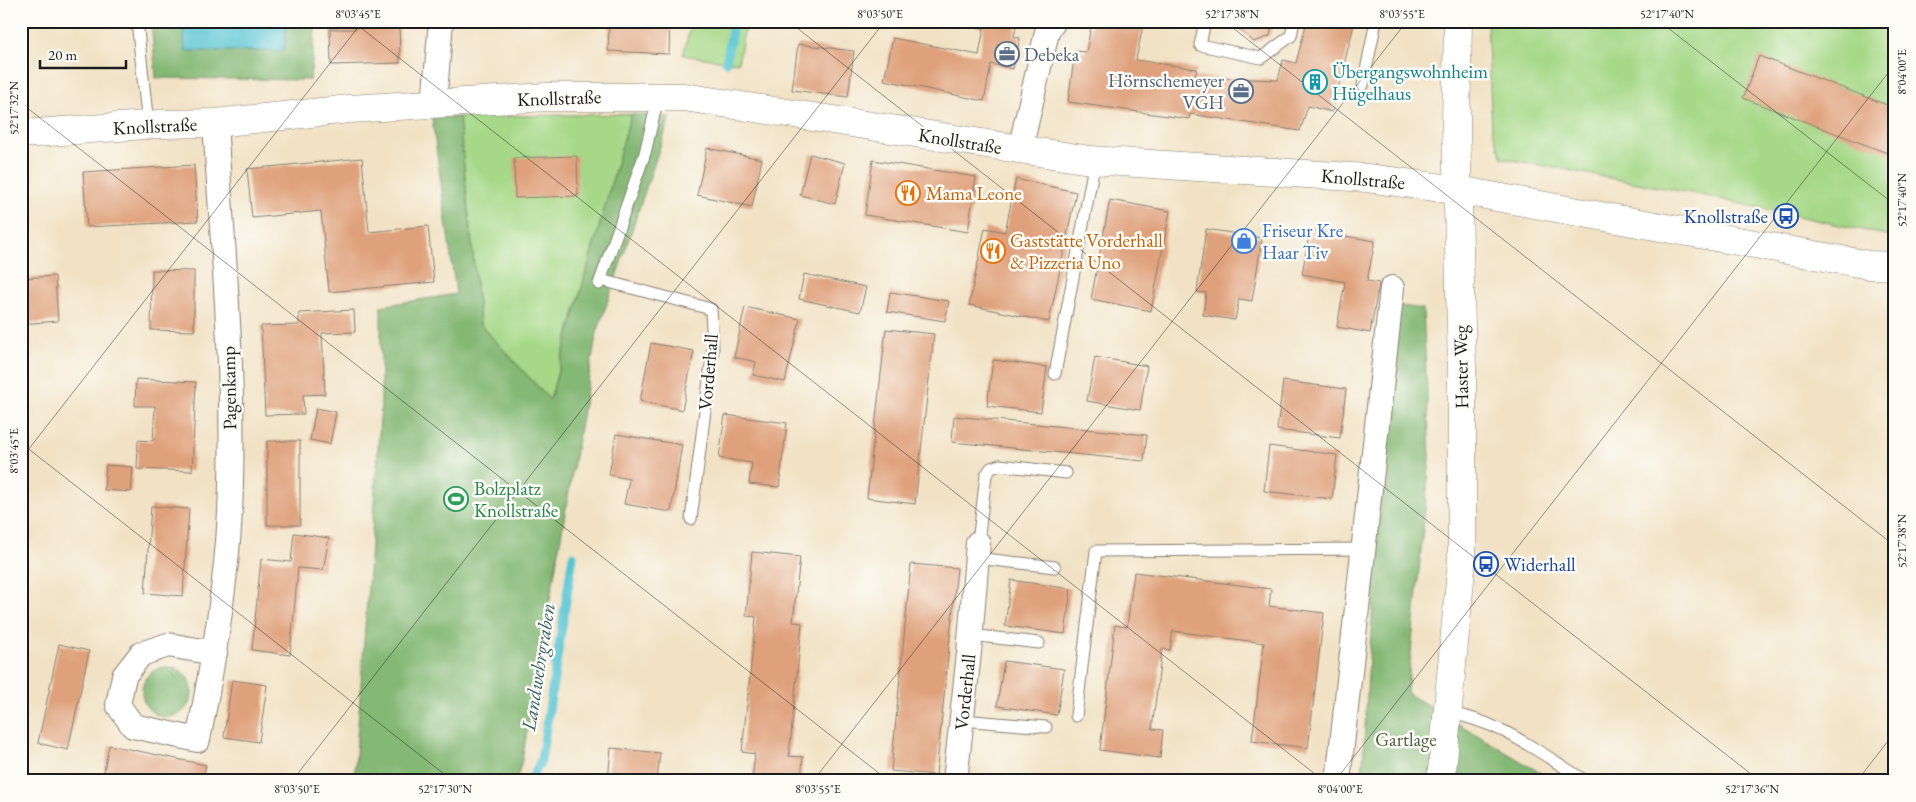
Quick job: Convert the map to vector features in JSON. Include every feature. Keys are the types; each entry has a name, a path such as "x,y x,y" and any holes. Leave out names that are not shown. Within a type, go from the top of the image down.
{"street":[{"path":"434,104 441,21"},
{"path":"1020,150 1047,32 1054,21"},
{"name":"Haster Weg","path":"1441,781 1462,559 1462,368 1456,123 1458,21"},
{"name":"Knollstraße","path":"21,134 148,125 215,123 350,109 546,97 684,97 1095,160 1367,178 1458,190 1783,247 1869,265 1895,266"},
{"name":"Pagenkamp","path":"215,123 230,380 230,513 215,652 198,740 133,726 118,705 124,676 141,654 168,646 215,652"},
{"path":"1338,781 1392,288"},
{"name":"Vorderhall","path":"955,781 971,635 977,550"}],"lane":[{"path":"137,21 148,125"},
{"path":"1205,21 1200,45 1261,58 1290,36 1294,21"},
{"path":"1363,85 1376,21"},
{"name":"Vorderhall","path":"658,96 645,153 600,282 711,309 714,349 691,519"},
{"path":"1055,374 1095,160"},
{"path":"1055,566 977,550 986,475 991,468 1000,465 1066,473"},
{"path":"1076,716 1096,550 1364,549"},
{"path":"971,635 1039,643"},
{"path":"1446,713 1468,716 1496,726 1586,781"},
{"path":"962,720 1046,727"}],"green space":[{"path":"151,21 316,21 310,80 156,78"},
{"path":"692,21 746,21 738,63 683,55"},
{"path":"1487,21 1895,21 1895,237 1691,193 1502,158 1492,129"},
{"path":"631,114 550,400 480,324 459,117"},
{"path":"631,114 670,117 596,336 522,760 516,781 354,781 381,406 381,306 456,294 432,118 459,117 480,324 550,400"},
{"name":"Gartlage","path":"1394,305 1423,309 1430,458 1407,693 1554,781 1362,781"},
{"path":"162,667 172,667 185,674 192,687 192,697 185,710 172,717 162,717 153,713 146,706 142,697 142,687 146,678 153,671"}],"water":[{"path":"183,21 287,21 284,51 185,51"}],"building":[{"path":"355,21 399,21 400,63 331,65 330,29 356,29"},
{"path":"553,21 577,21 577,24 553,23"},
{"path":"609,21 670,21 669,54 608,51"},
{"path":"970,21 1017,21 1014,37 1020,38 1013,69 991,64 984,101 884,80 893,38 979,55 984,28 969,25"},
{"path":"1092,21 1138,21 1143,25 1136,60 1197,69 1195,77 1278,80 1283,60 1296,63 1307,21 1355,21 1332,112 1308,106 1300,131 1190,114 1189,119 1068,102 1075,51 1086,52"},
{"path":"1237,21 1273,21 1270,36 1254,42 1235,26"},
{"path":"798,44 854,51 848,97 792,90"},
{"path":"1759,56 1895,108 1895,156 1743,98"},
{"path":"707,148 762,159 752,207 697,195"},
{"path":"810,154 845,163 835,204 800,195"},
{"path":"577,156 578,196 515,198 514,158"},
{"path":"362,158 369,232 428,226 434,282 329,292 321,211 252,218 247,169"},
{"path":"873,160 976,177 968,232 865,215"},
{"path":"194,165 198,221 87,227 83,172"},
{"path":"1016,179 1076,192 1049,322 969,305 985,228 1005,232"},
{"path":"1110,200 1170,211 1151,311 1091,299"},
{"path":"1206,229 1262,238 1252,301 1239,299 1235,320 1203,315 1206,293 1197,292"},
{"path":"1310,230 1375,241 1367,281 1379,283 1370,333 1337,327 1345,282 1302,274"},
{"path":"152,270 194,271 194,331 151,330"},
{"path":"804,274 866,287 860,312 799,299"},
{"path":"55,276 58,321 21,324 21,278"},
{"path":"890,292 949,301 945,321 887,312"},
{"path":"745,307 800,319 785,382 753,375 756,362 734,357"},
{"path":"354,310 355,332 322,333 325,394 303,395 304,414 265,415 261,326 299,325 299,313"},
{"path":"886,329 934,334 915,504 867,498"},
{"path":"651,343 694,351 682,410 640,401"},
{"path":"1095,357 1147,366 1140,410 1087,401"},
{"path":"993,360 1047,367 1041,412 987,406"},
{"path":"136,379 196,382 192,471 137,469 138,440 153,441 155,406 135,406"},
{"path":"1283,381 1346,389 1340,438 1277,430"},
{"path":"316,408 336,412 330,444 310,440"},
{"path":"725,415 787,423 779,487 749,484 752,463 719,458"},
{"path":"954,416 1147,435 1144,461 952,442"},
{"path":"616,434 682,445 671,512 624,504 629,479 609,475"},
{"path":"267,441 300,441 300,525 267,525"},
{"path":"1269,446 1337,455 1332,499 1264,491"},
{"path":"106,465 133,467 131,492 104,490"},
{"path":"151,506 189,509 183,596 145,593"},
{"path":"294,533 329,538 323,570 298,568 290,655 252,650 261,559 291,562"},
{"path":"752,552 800,557 793,622 802,623 789,756 803,757 801,781 752,781 755,754 742,752 756,617 746,616"},
{"path":"911,564 957,568 936,775 891,771"},
{"path":"1134,572 1271,589 1269,606 1324,613 1308,748 1252,741 1264,643 1173,631 1170,650 1162,649 1152,729 1163,730 1160,758 1100,750 1115,625 1127,627"},
{"path":"1011,580 1071,589 1065,634 1005,626"},
{"path":"59,644 89,651 68,750 38,743"},
{"path":"1004,661 1064,669 1057,715 997,706"},
{"path":"232,680 267,685 259,742 224,737"},
{"path":"109,745 206,765 202,781 102,781"},
{"path":"611,748 660,753 657,781 608,781"}],"waterway":[{"name":"Landwehrgraben","path":"726,62 734,21"},
{"name":"Landwehrgraben","path":"531,781 541,760 573,556"}],"place":[{"name":"Debeka","path":"1007,54"},
{"name":"Übergangswohnheim Hügelhaus","path":"1315,82"},
{"name":"Hörnschemeyer VGH","path":"1241,91"},
{"name":"Mama Leone","path":"908,193"},
{"name":"Knollstraße","path":"1786,216"},
{"name":"Friseur Kre Haar Tiv","path":"1244,241"},
{"name":"Gaststätte Vorderhall & Pizzeria Uno","path":"993,251"},
{"name":"Bolzplatz Knollstraße","path":"456,499"},
{"name":"Widerhall","path":"1486,564"}]}
